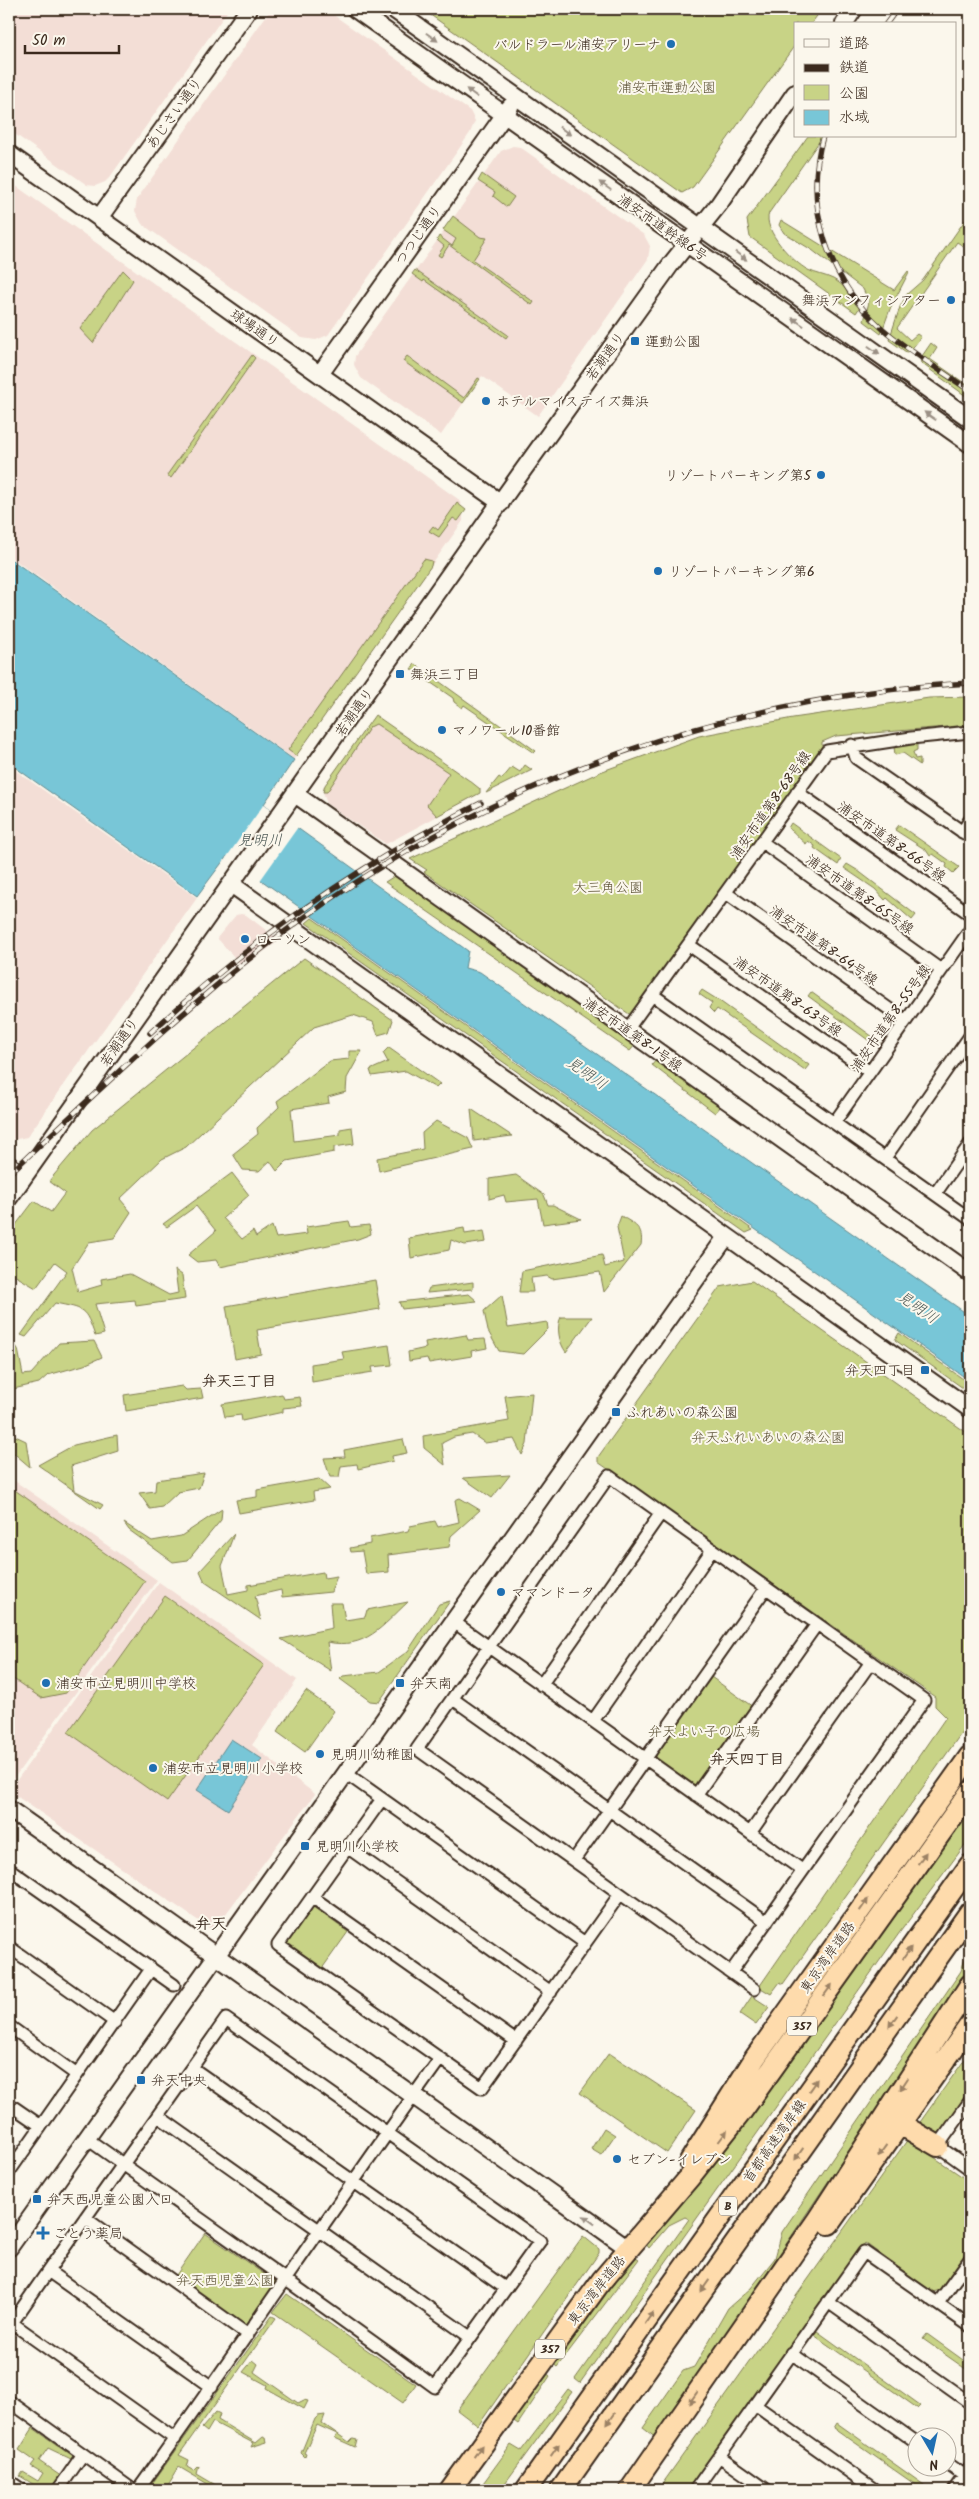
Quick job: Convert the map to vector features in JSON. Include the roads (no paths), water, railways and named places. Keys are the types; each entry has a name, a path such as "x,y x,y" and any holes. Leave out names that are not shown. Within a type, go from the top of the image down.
{"highway":[{"name":"東京湾岸道路","path":"658,2214 755,2058 970,1756"},
{"name":"東京湾岸道路","path":"450,2490 555,2342 628,2248 742,2111 970,1792"},
{"name":"首都高速湾岸線","path":"526,2490 970,1864"},
{"name":"首都高速湾岸線","path":"560,2490 970,1912"},
{"path":"630,2490 812,2226 970,1985"},
{"path":"721,2358 766,2307 800,2264 970,2025"},
{"path":"898,2128 911,2129 938,2146"}],"street":[{"name":"あじさい通り","path":"100,218 250,9"},
{"name":"浦安市道幹線6号","path":"355,9 970,444"},
{"name":"浦安市道幹線6号","path":"392,9 970,419"},
{"path":"845,22 854,9"},
{"name":"若潮通り","path":"9,1198 500,503 671,264 702,228 794,94"},
{"name":"つつじ通り","path":"320,374 518,97"},
{"name":"球場通り","path":"9,154 500,503"},
{"name":"浦安市道第8-68号線","path":"628,1030 827,751 852,745 970,732"},
{"path":"852,745 856,758 966,835 970,820"},
{"name":"浦安市道第8-66号線","path":"797,792 970,914"},
{"name":"浦安市道第8-1号線","path":"295,794 970,1273"},
{"name":"浦安市道第8-65号線","path":"762,842 942,970"},
{"path":"236,878 726,1237 970,1409"},
{"name":"浦安市道第8-64号線","path":"726,893 906,1021"},
{"name":"浦安市道第8-55号線","path":"834,1123 970,930"},
{"name":"浦安市道第8-63号線","path":"689,945 870,1072"},
{"path":"653,995 970,1219"},
{"path":"884,1158 970,1036"},
{"path":"935,1194 970,1144"},
{"path":"9,1165 24,1176"},
{"path":"9,2248 347,1774 726,1237"},
{"path":"731,1972 924,1700 609,1476 417,1749 754,1989"},
{"path":"541,1685 661,1513"},
{"path":"593,1721 712,1550"},
{"path":"574,1860 766,1588"},
{"path":"454,1622 802,1870"},
{"path":"696,1795 817,1624"},
{"path":"750,1833 871,1662"},
{"path":"453,1699 767,1922"},
{"path":"347,1774 585,1942"},
{"path":"382,1799 278,1945 482,2088 620,1894"},
{"path":"9,1809 628,2248"},
{"path":"347,1847 550,1992"},
{"path":"9,1869 174,1985"},
{"path":"312,1897 516,2041"},
{"path":"9,1946 115,2022"},
{"path":"9,2172 151,1969"},
{"path":"86,2138 123,2164 435,2387 540,2241 226,2019 158,2116 123,2164 48,2270 12,2323 175,2439"},
{"path":"9,2026 77,2074"},
{"path":"138,2490 248,2335 284,2279 440,2060"},
{"path":"192,2068 505,2288"},
{"path":"970,2102 938,2146 970,2169"},
{"path":"9,2104 40,2126"},
{"path":"158,2116 470,2337"},
{"path":"85,2218 248,2335"},
{"path":"695,2490 864,2252 970,2326"},
{"path":"938,2303 970,2259"},
{"path":"48,2270 212,2387"},
{"path":"828,2302 970,2402"},
{"path":"791,2353 906,2435"},
{"path":"9,2401 133,2490"},
{"path":"755,2405 875,2490"},
{"path":"58,2490 83,2454"},
{"path":"719,2456 767,2490"},
{"path":"954,2490 968,2475 956,2468"},
{"path":"9,2481 22,2490"}],"water":[{"name":"見明川","path":"9,558 294,760 264,804 468,951 465,968 480,972 970,1316 970,1381 227,856 197,896 9,763"},
{"path":"231,1739 262,1759 228,1810 197,1790"}],"railway":[{"path":"887,22 897,9"},
{"path":"823,138 816,189 819,215 825,241 835,265 848,288 864,310 883,329 970,391"},
{"path":"9,1174 188,1009 263,948 302,919 377,869 455,825 536,786 620,753 705,726 792,705 881,691 970,683"},
{"path":"150,1033 227,967 308,906 393,851 481,803"}],"place":[{"name":"バルドラール浦安アリーナ","path":"671,44"},
{"name":"舞浜アンフィシアター","path":"951,300"},
{"name":"運動公園","path":"635,341"},
{"name":"ホテルマイステイズ舞浜","path":"486,401"},
{"name":"リゾートパーキング第5","path":"821,475"},
{"name":"リゾートパーキング第6","path":"658,571"},
{"name":"舞浜三丁目","path":"400,674"},
{"name":"マノワール10番館","path":"442,730"},
{"name":"ローソン","path":"245,939"},
{"name":"弁天四丁目","path":"925,1370"},
{"name":"ふれあいの森公園","path":"616,1412"},
{"name":"ママンドータ","path":"501,1592"},
{"name":"浦安市立見明川中学校","path":"46,1683"},
{"name":"弁天南","path":"400,1683"},
{"name":"見明川幼稚園","path":"320,1754"},
{"name":"浦安市立見明川小学校","path":"153,1768"},
{"name":"見明川小学校","path":"305,1846"},
{"name":"弁天中央","path":"141,2080"},
{"name":"セブン-イレブン","path":"617,2159"},
{"name":"弁天西児童公園入口","path":"37,2199"},
{"name":"ごとう薬局","path":"43,2233"}],"district":[{"name":"弁天三丁目","path":"239,1381"},
{"name":"弁天四丁目","path":"747,1759"},
{"name":"弁天","path":"211,1923"}],"park label":[{"name":"浦安市運動公園","path":"667,87"},
{"name":"大三角公園","path":"608,887"},
{"name":"弁天ふれいあいの森公園","path":"768,1437"},
{"name":"弁天よい子の広場","path":"704,1731"},
{"name":"弁天西児童公園","path":"225,2280"}]}
